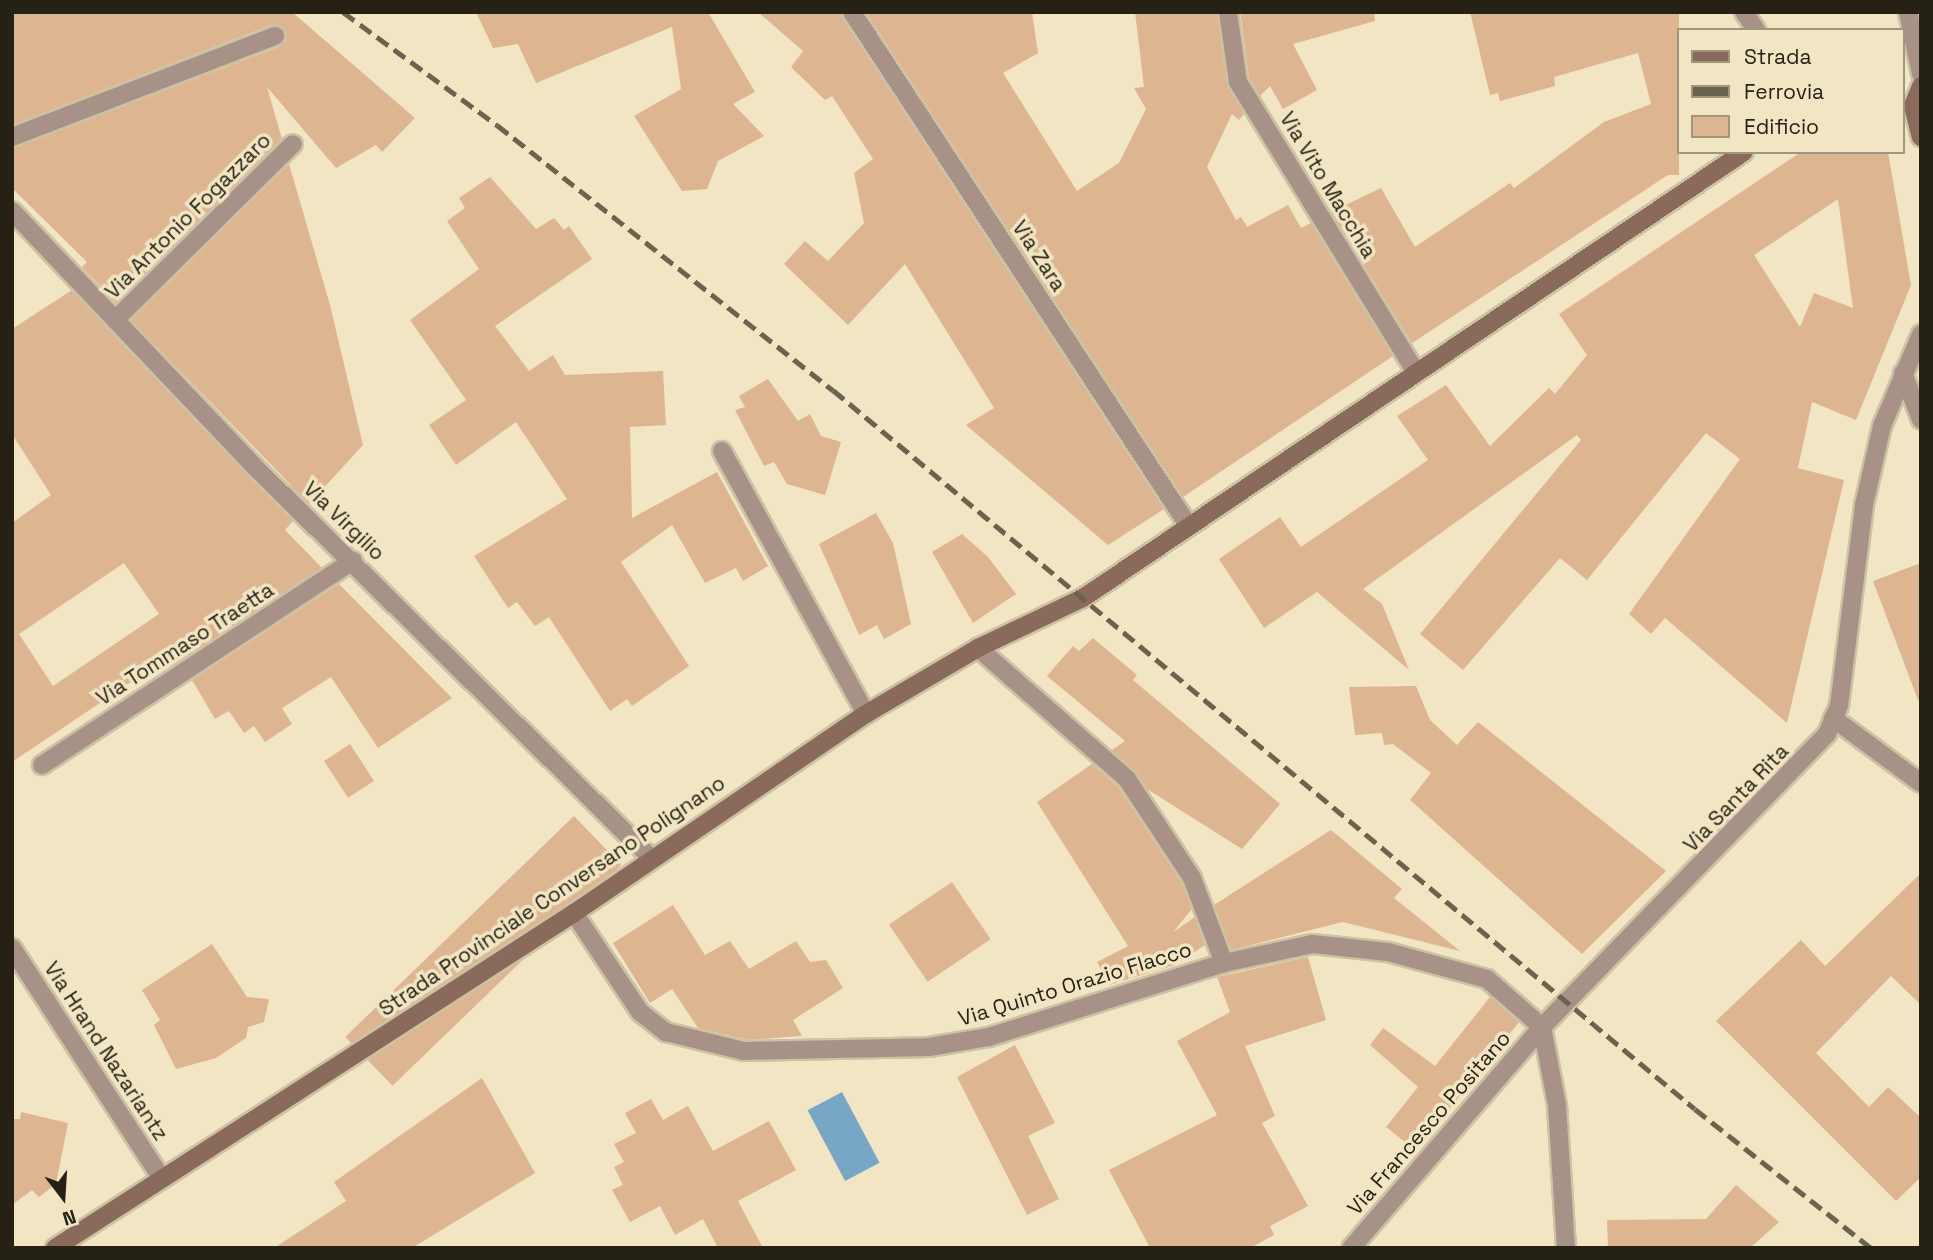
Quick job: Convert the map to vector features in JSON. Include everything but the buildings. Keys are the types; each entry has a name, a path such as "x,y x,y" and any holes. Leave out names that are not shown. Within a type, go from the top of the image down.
{"main road":[{"path":"1920,87 1913,106 1921,138"},
{"name":"Strada Provinciale Conversano Polignano","path":"55,1248 574,913 650,857 866,714 978,648 1083,598 1741,154"}],"street":[{"name":"Via Zara","path":"852,12 1188,525"},
{"name":"Via Vito Macchia","path":"1228,12 1238,82 1416,372"},
{"path":"1744,12 1755,28"},
{"path":"1908,12 1921,74"},
{"path":"12,137 275,36"},
{"name":"Via Antonio Fogazzaro","path":"115,320 293,144"},
{"name":"Via Virgilio","path":"12,211 115,320 353,561 650,857"},
{"name":"Via Santa Rita","path":"1542,1027 1800,767 1833,718 1864,505 1882,426 1921,334"},
{"path":"1903,373 1921,420"},
{"path":"722,451 866,714"},
{"name":"Via Tommaso Traetta","path":"42,765 353,561"},
{"path":"978,648 1127,779 1192,878 1224,963"},
{"path":"1833,718 1921,783"},
{"name":"Via Quinto Orazio Flacco","path":"574,913 640,1012 666,1032 744,1051 929,1047 989,1037 1224,963 1313,944 1388,952 1488,979 1542,1027"},
{"name":"Via Hrand Nazariantz","path":"12,948 162,1179"},
{"path":"1542,1027 1557,1105 1566,1248"},
{"name":"Via Francesco Positano","path":"1351,1248 1542,1027"}],"water":[{"path":"842,1092 880,1163 845,1181 808,1110"}],"railway":[{"path":"343,12 497,125 833,390 1695,1109 1871,1248"}]}
